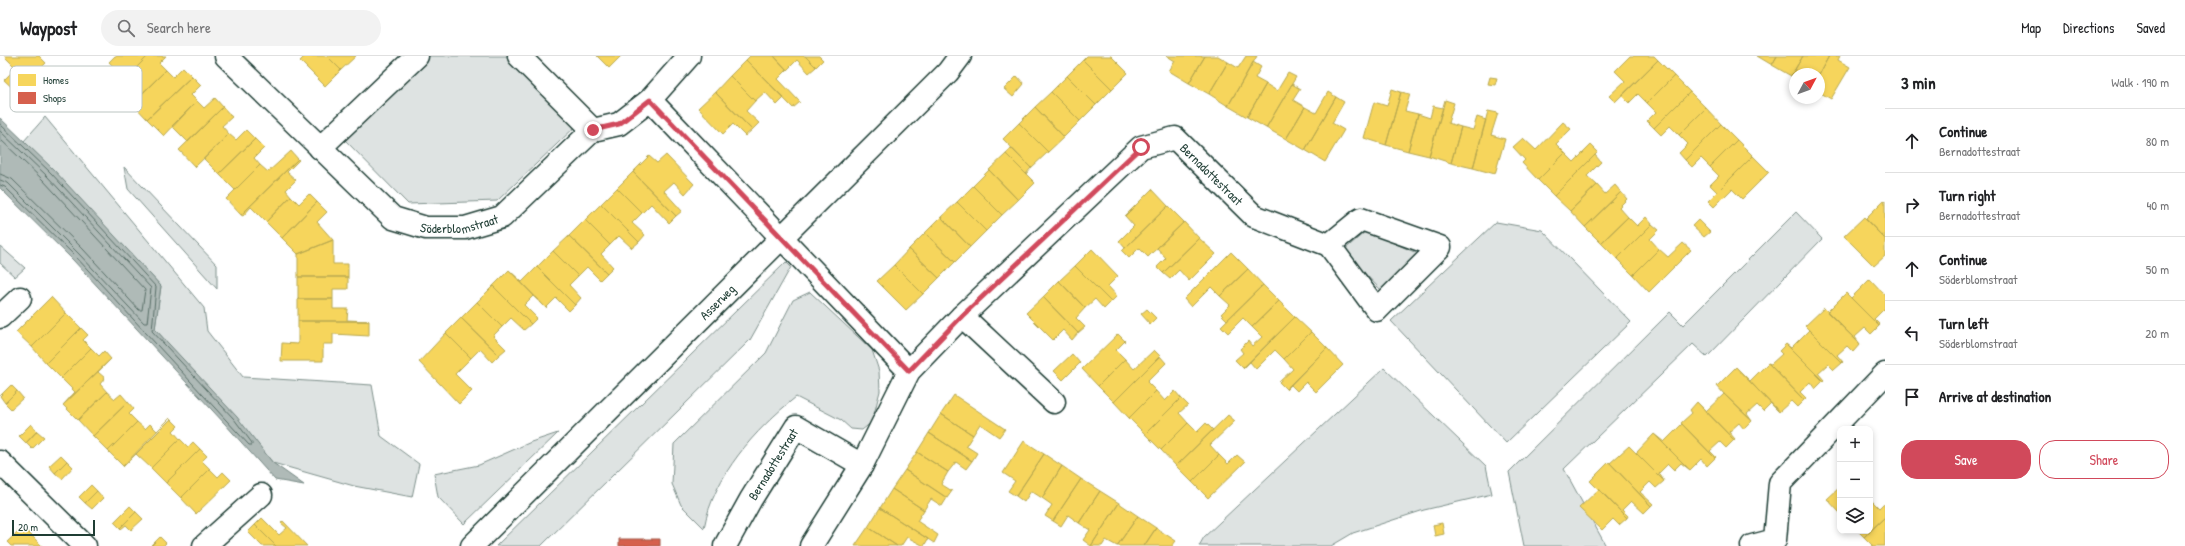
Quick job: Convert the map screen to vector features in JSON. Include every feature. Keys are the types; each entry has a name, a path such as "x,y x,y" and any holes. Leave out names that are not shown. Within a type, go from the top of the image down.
{"street":[{"name":"Söderblomstraat","path":"226,56 393,218 426,228 465,228 502,217 593,130"},
{"path":"320,148 417,56"},
{"path":"519,56 593,130 619,124 650,100 689,56"},
{"name":"Asserweg","path":"472,546 783,238 948,72 960,56"},
{"path":"650,100 909,371"},
{"name":"Bernadottestraat","path":"811,546 862,465 909,371 962,316 1141,147 1175,138 1254,216 1329,245"},
{"path":"1361,219 1440,247 1377,310 1329,245 1361,219"},
{"path":"0,317 20,298"},
{"path":"962,316 1054,402"},
{"path":"1752,546 1778,543 1780,483 1885,374"},
{"name":"Bernadottestraat","path":"725,546 751,499 796,427 862,465"},
{"path":"0,462 85,546"},
{"path":"204,546 262,495"}],"shaded area":[{"path":"427,56 512,56 576,126 497,201 408,204 341,136"},
{"path":"45,117 204,308 207,331 243,377 372,385 381,436 419,464 412,497 354,486 273,463 155,329 161,286 24,141"},
{"path":"124,167 217,265 217,289 128,189"},
{"path":"1796,212 1822,239 1707,357 1693,344 1564,469 1606,546 1524,546 1509,472 1670,312 1683,325"},
{"path":"1496,222 1542,230 1631,322 1506,443 1391,321"},
{"path":"1366,231 1419,254 1381,290 1343,251"},
{"path":"0,246 25,268 15,277 0,263"},
{"path":"786,262 791,267 750,340 541,546 496,546"},
{"path":"810,292 872,350 879,371 880,391 872,422 862,430 851,429 841,420 796,397 766,424 738,455 717,490 709,509 704,528 681,505 672,484 674,444 766,353 793,300"},
{"path":"1384,368 1486,466 1492,494 1424,510 1353,533 1331,546 1199,546 1204,537"},
{"path":"558,433 464,524 438,497 434,474 479,465 531,442"}],"water":[{"path":"0,118 54,170 161,286 155,329 237,417 273,463 304,485 275,480 73,260 0,188"}],"building: Homes":[{"path":"4,56 39,56 46,63 43,66 14,66"},
{"path":"115,56 148,56 138,66 113,66 109,62"},
{"path":"148,56 166,56 159,63 166,70 142,94 142,66 138,66"},
{"path":"305,56 327,56 341,70 325,86 300,61"},
{"path":"327,56 356,56 341,70"},
{"path":"597,56 621,56 609,68"},
{"path":"750,56 774,56 787,70 778,79 800,102 793,108 746,60"},
{"path":"774,56 805,56 816,67 809,73 797,60 787,70"},
{"path":"805,56 819,56 823,60 816,67"},
{"path":"1087,56 1111,56 1128,73 1112,89 1083,60"},
{"path":"1167,56 1205,56 1189,83 1169,71 1175,61"},
{"path":"1205,56 1218,56 1228,62 1209,94 1189,83"},
{"path":"1246,56 1257,56 1228,106 1209,94 1228,62 1238,68"},
{"path":"1630,56 1654,56 1658,60 1615,102 1609,96 1625,81 1615,71"},
{"path":"1757,56 1777,56 1772,65"},
{"path":"1777,56 1803,56 1796,68 1789,68 1789,75 1772,65"},
{"path":"1803,56 1829,56 1822,68 1796,68"},
{"path":"1829,56 1840,56 1838,60 1850,67 1831,99 1825,96 1825,68 1822,68"},
{"path":"746,60 784,98 777,105 765,92 755,101 730,76"},
{"path":"1083,60 1112,89 1096,105 1067,76"},
{"path":"1658,60 1674,76 1647,103 1638,94 1629,103 1622,96"},
{"path":"1253,62 1261,67 1255,78 1266,84 1247,117 1228,106"},
{"path":"183,67 192,76 147,119 140,112 142,112 142,93 166,70 173,77"},
{"path":"1288,73 1296,77 1266,128 1247,117 1266,84 1277,91"},
{"path":"10,74 10,86 4,80"},
{"path":"192,76 201,85 191,95 197,101 164,136 147,119"},
{"path":"730,76 755,101 746,111 759,123 752,130 715,92"},
{"path":"1017,76 1024,84 1013,97 1004,89"},
{"path":"1067,76 1096,105 1080,121 1051,92"},
{"path":"1674,76 1690,92 1654,128 1647,121 1656,112 1647,103"},
{"path":"1490,77 1497,78 1495,85 1488,84"},
{"path":"1292,84 1300,89 1293,100 1305,107 1286,139 1266,128"},
{"path":"1392,89 1401,92 1386,145 1364,138 1374,102 1387,106"},
{"path":"715,92 752,130 745,136 733,124 723,134 698,108"},
{"path":"1051,92 1080,121 1064,137 1035,107"},
{"path":"1328,92 1336,97 1305,150 1286,139 1305,107 1316,113"},
{"path":"1401,92 1410,94 1405,111 1418,114 1408,151 1386,145"},
{"path":"1690,92 1706,108 1679,135 1670,126 1661,135 1654,128"},
{"path":"1336,97 1344,102 1332,123 1344,130 1325,162 1305,150"},
{"path":"215,98 223,107 188,142 172,126 197,101 204,108"},
{"path":"1445,100 1454,103 1448,123 1461,127 1451,163 1429,156"},
{"path":"1433,106 1443,108 1429,156 1408,151 1418,114 1430,118"},
{"path":"223,107 232,117 222,126 229,134 195,167 179,150"},
{"path":"1035,107 1064,137 1048,152 1019,123"},
{"path":"1706,108 1721,124 1685,160 1679,153 1688,144 1679,135"},
{"path":"1488,111 1498,113 1491,135 1505,139 1495,174 1473,168"},
{"path":"1477,117 1486,120 1473,168 1451,163 1461,127 1473,130"},
{"path":"1563,122 1571,129 1556,144 1565,153 1538,180 1522,163 1525,160 1513,147 1523,138 1536,150"},
{"path":"1019,123 1048,152 1031,168 1003,139"},
{"path":"1721,124 1737,140 1710,167 1701,158 1692,167 1685,160"},
{"path":"246,130 255,139 219,174 204,159 229,134 236,140"},
{"path":"255,139 264,148 254,158 260,165 235,190 219,174"},
{"path":"1737,140 1753,156 1717,192 1710,185 1719,176 1710,167"},
{"path":"1591,145 1598,152 1554,196 1538,180 1565,153 1574,162"},
{"path":"1011,148 1031,168 1026,174 1006,154"},
{"path":"291,151 298,159 241,215 226,199 260,165 268,172"},
{"path":"1006,154 1035,183 1018,200 989,170"},
{"path":"666,155 694,184 685,194 674,182 664,191 682,211 676,216 633,172 649,156 657,163"},
{"path":"1595,155 1601,162 1587,176 1597,185 1570,211 1554,196"},
{"path":"1753,156 1769,172 1742,199 1732,189 1714,207 1708,201"},
{"path":"298,159 299,160 287,172 296,180 286,190 291,196 266,222 251,207 243,216 241,215"},
{"path":"989,170 1018,200 1002,215 973,186"},
{"path":"633,172 676,216 669,223 651,204 642,213 617,188"},
{"path":"1597,185 1605,194 1615,185 1621,192 1585,227 1570,211"},
{"path":"973,186 1002,215 986,231 957,202"},
{"path":"617,188 642,213 632,223 645,235 639,242 601,204"},
{"path":"1152,189 1168,206 1125,248 1119,241 1134,226 1125,216"},
{"path":"1621,192 1627,199 1619,207 1628,217 1601,243 1585,227"},
{"path":"309,194 317,202 282,238 266,222 291,196 299,204"},
{"path":"1884,200 1885,201 1885,239 1865,219"},
{"path":"317,202 327,212 317,222 333,240 298,254 282,238"},
{"path":"957,202 986,231 970,247 941,217"},
{"path":"601,204 639,242 632,248 619,236 610,245 585,220"},
{"path":"1168,206 1184,222 1148,257 1139,248 1129,258 1122,251"},
{"path":"941,217 970,247 955,262 925,233"},
{"path":"1628,217 1637,226 1646,217 1652,224 1617,259 1601,243"},
{"path":"1864,217 1885,239 1885,256 1874,266 1844,236"},
{"path":"585,220 610,245 601,254 613,267 607,273 569,236"},
{"path":"1698,220 1710,232 1704,237 1692,226"},
{"path":"1184,222 1199,238 1163,273 1157,267 1166,258 1157,248"},
{"path":"1652,224 1659,230 1650,239 1659,249 1633,275 1617,259"},
{"path":"925,233 955,262 939,278 909,249"},
{"path":"569,236 607,273 600,280 587,267 578,276 553,251"},
{"path":"1199,238 1216,254 1189,281 1179,270 1170,279 1163,273"},
{"path":"333,240 333,264 348,264 348,277 298,277 298,254"},
{"path":"1683,243 1691,250 1649,292 1633,275 1659,249 1668,257"},
{"path":"909,249 939,278 923,294 894,265"},
{"path":"1092,249 1118,276 1108,286 1117,296 1111,302 1075,266"},
{"path":"553,251 578,276 569,285 581,298 575,305 537,267"},
{"path":"1231,252 1248,269 1220,296 1211,287 1191,307 1184,299"},
{"path":"894,265 923,294 906,310 877,281"},
{"path":"1075,266 1111,302 1104,309 1095,299 1085,308 1059,281"},
{"path":"537,267 575,305 569,311 556,298 546,308 509,270 522,282"},
{"path":"1248,269 1263,285 1227,320 1221,314 1230,305 1220,296"},
{"path":"509,270 546,308 533,296 524,305 537,318 531,324 493,286"},
{"path":"298,277 348,277 348,289 333,289 333,299 298,299"},
{"path":"1870,279 1885,295 1885,310 1884,309 1874,319 1880,325 1879,326 1851,298"},
{"path":"1059,281 1085,308 1076,318 1085,327 1078,333 1043,297"},
{"path":"1263,285 1279,301 1252,327 1243,318 1228,333 1221,326"},
{"path":"493,286 531,324 524,330 511,318 502,327 477,302"},
{"path":"1846,293 1879,326 1871,334 1865,328 1855,337 1860,344 1827,312"},
{"path":"51,297 66,313 32,347 16,332"},
{"path":"1043,297 1078,333 1072,340 1063,330 1053,340 1026,313"},
{"path":"298,299 333,299 333,309 348,309 347,320 369,321 298,321"},
{"path":"1279,301 1295,317 1243,368 1235,360 1243,353 1240,349 1248,341 1252,346 1262,337 1252,327"},
{"path":"477,302 502,327 493,336 506,349 499,355 461,318"},
{"path":"1824,308 1860,344 1853,352 1847,346 1837,355 1843,362 1842,363 1805,326"},
{"path":"1147,309 1156,318 1150,324 1141,314"},
{"path":"66,313 81,328 46,363 32,347"},
{"path":"1295,317 1311,332 1284,359 1275,350 1256,369 1250,362"},
{"path":"461,318 499,355 492,362 480,349 471,358 446,333"},
{"path":"298,321 369,321 369,336 333,334 333,344 323,344 323,361 281,361 282,343 298,344"},
{"path":"81,328 88,335 83,340 91,348 61,378 46,363"},
{"path":"1809,330 1842,363 1834,370 1828,364 1818,373 1824,380 1823,381 1786,344 1791,348"},
{"path":"1311,332 1327,348 1286,389 1279,382 1293,369 1284,359"},
{"path":"446,333 471,358 455,374 472,391 459,404 419,362"},
{"path":"1118,334 1125,341 1116,350 1125,359 1098,386 1082,369"},
{"path":"1786,344 1823,381 1815,389 1810,382 1800,392 1806,398 1804,400 1768,363 1771,364 1782,354 1779,351"},
{"path":"91,348 99,356 104,351 111,359 63,405 75,392 61,378"},
{"path":"1327,348 1343,365 1316,392 1306,382 1297,391 1291,385 1286,390"},
{"path":"1154,350 1160,356 1114,402 1098,386 1125,359 1134,369"},
{"path":"1072,354 1080,363 1063,380 1054,371"},
{"path":"1160,356 1166,363 1147,382 1156,391 1129,418 1114,402"},
{"path":"111,359 98,372 105,378 100,384 107,392 78,420 63,405"},
{"path":"1768,363 1804,400 1797,407 1791,401 1779,412 1736,367 1750,381"},
{"path":"1736,367 1771,403 1763,411 1757,405 1747,414 1752,421 1717,386"},
{"path":"11,385 17,391 5,403 0,396"},
{"path":"17,391 23,398 11,409 5,403"},
{"path":"1156,391 1165,401 1175,391 1181,398 1145,434 1129,418"},
{"path":"107,392 115,399 121,394 128,402 93,436 78,420"},
{"path":"1724,394 1752,421 1744,429 1739,423 1729,432 1735,439 1734,440 1697,402 1706,411"},
{"path":"954,395 1005,429 999,437 980,424 973,435 941,414"},
{"path":"1181,398 1188,405 1179,413 1188,423 1161,450 1145,434"},
{"path":"128,402 134,409 129,414 137,422 108,451 93,436"},
{"path":"1697,402 1734,440 1726,448 1720,442 1710,451 1716,457 1715,458 1681,423 1692,413 1690,410"},
{"path":"941,414 973,435 966,446 977,453 972,461 929,433"},
{"path":"1228,415 1235,421 1210,445 1219,455 1192,482 1176,466"},
{"path":"170,418 123,466 108,451 137,422 145,429 150,424 157,431"},
{"path":"171,419 178,426 173,431 180,439 151,468 136,454"},
{"path":"1188,423 1197,432 1206,423 1213,430 1176,466 1161,450"},
{"path":"31,424 37,431 26,443 19,436"},
{"path":"1682,424 1715,458 1707,466 1701,459 1690,470 1654,434 1664,442"},
{"path":"37,431 44,437 32,449 26,443"},
{"path":"929,433 972,461 966,469 956,462 948,472 917,452"},
{"path":"1654,434 1690,470 1681,463 1674,470 1668,464 1659,473 1664,481 1636,453"},
{"path":"180,439 188,447 193,442 200,449 166,483 151,468"},
{"path":"1024,441 1044,454 1016,496 1008,491 1015,481 1003,473"},
{"path":"1629,446 1664,481 1656,488 1650,482 1640,492 1653,504 1651,506 1610,463"},
{"path":"200,449 207,456 202,461 210,469 181,498 166,483"},
{"path":"917,452 948,472 941,484 952,491 947,498 905,470"},
{"path":"1044,454 1062,466 1042,498 1031,491 1024,502 1016,496"},
{"path":"61,455 67,461 55,473 49,466"},
{"path":"1219,455 1228,464 1237,455 1245,462 1208,498 1192,482"},
{"path":"67,461 73,467 62,479 55,473"},
{"path":"1609,462 1651,506 1644,513 1631,501 1622,510 1628,516 1627,518 1590,481"},
{"path":"1062,466 1081,479 1053,521 1045,516 1052,505 1042,498"},
{"path":"210,469 218,477 223,472 231,480 196,514 181,498"},
{"path":"905,470 947,498 942,506 931,499 924,510 892,489"},
{"path":"1081,479 1100,491 1079,523 1068,515 1061,526 1053,521"},
{"path":"91,485 97,491 85,503 79,497"},
{"path":"892,489 924,510 917,521 938,535 934,543 880,508"},
{"path":"1599,489 1627,518 1619,525 1613,519 1602,530 1579,508"},
{"path":"1837,490 1837,510 1827,499"},
{"path":"97,491 103,498 92,509 85,503"},
{"path":"1100,491 1119,503 1091,546 1083,540 1090,530 1079,523"},
{"path":"1873,502 1879,508 1883,504 1885,506 1885,517 1873,528"},
{"path":"1119,503 1138,516 1117,546 1106,540 1102,546 1091,546"},
{"path":"130,506 136,512 120,528 114,522"},
{"path":"880,508 928,539 924,546 907,537 901,546 897,546 868,527"},
{"path":"136,512 143,519 131,530 126,525 121,529 120,528"},
{"path":"1138,516 1156,528 1144,546 1117,546"},
{"path":"1885,517 1885,546 1873,546 1864,537 1867,534 1873,534 1873,528"},
{"path":"262,518 279,535 287,528 281,523 283,521 307,546 276,546 255,525"},
{"path":"1442,523 1444,534 1435,536 1433,525"},
{"path":"255,525 276,546 262,546 248,532"},
{"path":"23,527 42,546 11,546 7,542"},
{"path":"868,527 897,546 855,546"},
{"path":"1156,528 1176,541 1172,546 1144,546"},
{"path":"160,537 166,543 163,546 151,546"}],"building: Shops":[{"path":"619,539 660,539 660,546 619,546"}],"route":[{"path":"593,130 619,124 650,100 754,207 909,371 962,316 1141,147"}]}
